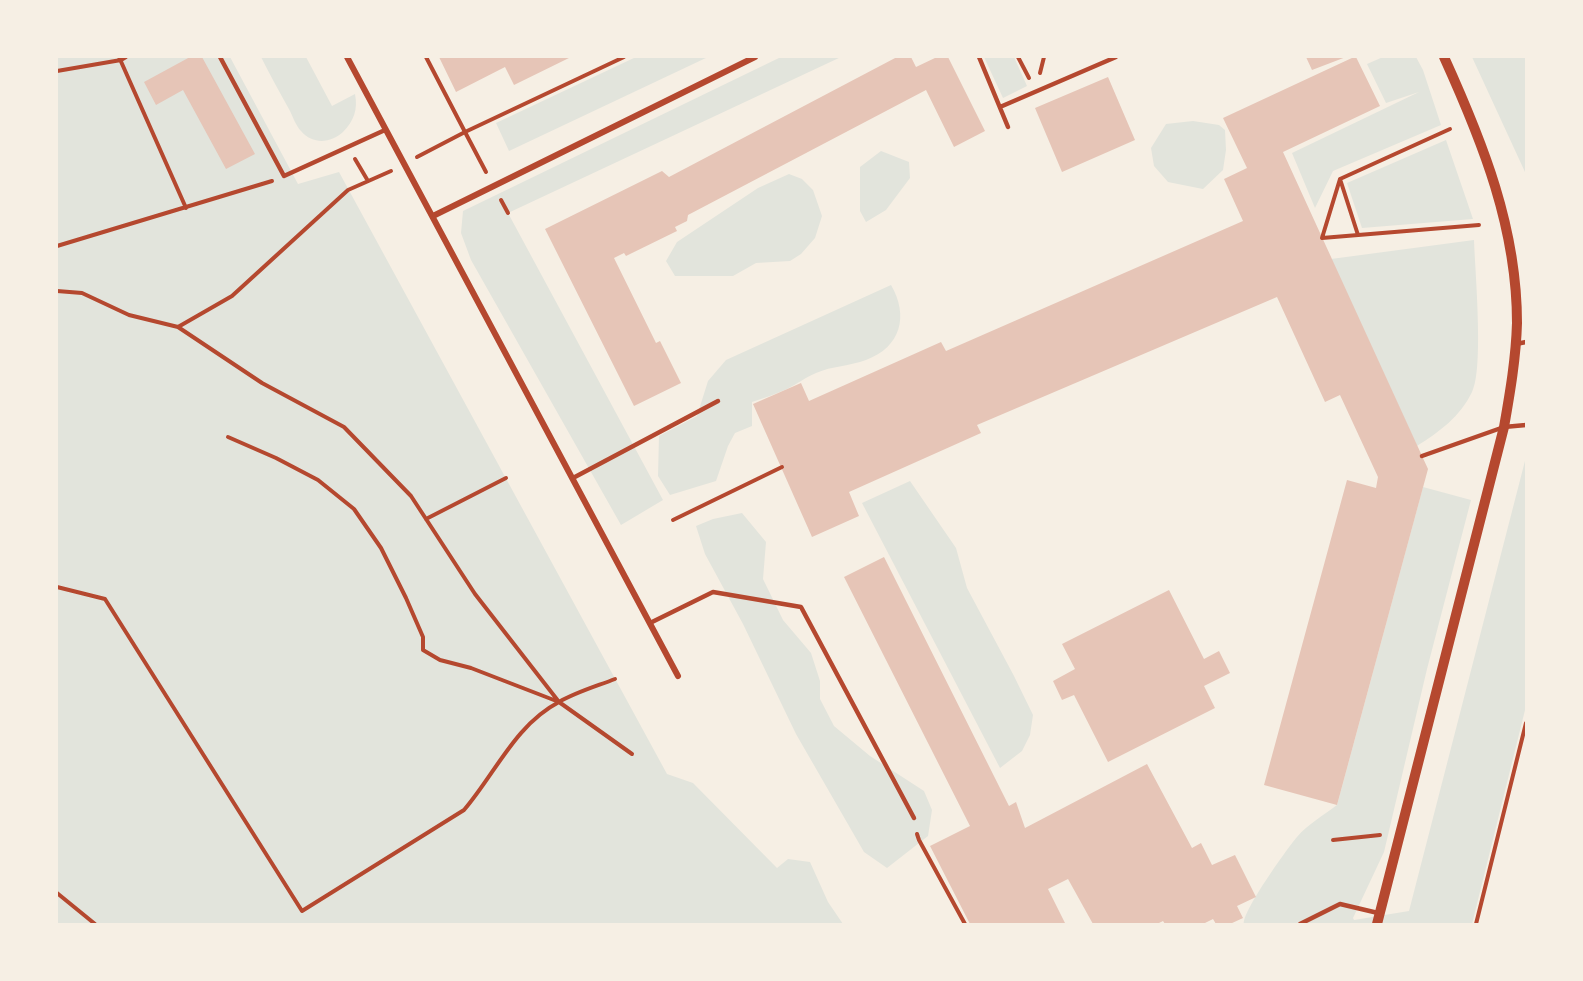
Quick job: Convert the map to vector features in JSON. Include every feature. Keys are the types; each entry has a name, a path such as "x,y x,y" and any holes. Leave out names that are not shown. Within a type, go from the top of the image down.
{"street":[{"path":"347,57 678,676"},
{"path":"432,216 755,57"},
{"path":"1378,919 1504,427 1521,343 1507,228 1493,179 1444,57"}],"lane":[{"path":"220,57 284,176 385,129"},
{"path":"979,57 1008,127"},
{"path":"1000,107 1116,57"},
{"path":"573,478 718,401"},
{"path":"1422,456 1504,427 1526,425"},
{"path":"650,622 713,592 801,607 914,818"},
{"path":"1300,924 1341,904 1378,919"}],"path":[{"path":"57,70 126,57"},
{"path":"426,57 507,213"},
{"path":"178,327 232,296 348,190 624,57"},
{"path":"1018,57 1036,91"},
{"path":"120,58 186,208"},
{"path":"1450,129 1340,179 1322,238 1479,225"},
{"path":"348,148 368,181"},
{"path":"1340,179 1358,235"},
{"path":"57,246 270,182"},
{"path":"57,291 82,293 129,315 178,327 262,383 344,427 411,496 475,594 559,702"},
{"path":"228,437 318,480 354,509 381,548 406,598 423,638 423,650 440,660 471,668 559,702 632,754"},
{"path":"673,520 782,467"},
{"path":"426,519 506,478"},
{"path":"57,586 105,599 302,911 464,810 516,738 533,720 559,702 615,679"},
{"path":"1476,924 1526,723"},
{"path":"914,818 919,840 965,924"},
{"path":"1333,840 1380,835"},
{"path":"57,893 95,924"}],"shaded area":[{"path":"57,57 230,57 298,184 339,172 667,774 693,783 777,868 788,859 810,862 828,902 843,924 57,924"},
{"path":"261,57 306,57 332,106 355,94 355,110 347,128 338,136 328,140 316,140 306,136 296,124"},
{"path":"636,57 708,57 509,151 496,123"},
{"path":"781,57 841,57 508,213 663,500 621,525 471,260 461,233 463,211"},
{"path":"984,57 1014,57 1027,86 1003,98"},
{"path":"1383,57 1416,57 1423,70 1441,125 1333,171 1315,208 1292,153 1419,92 1386,103 1367,64"},
{"path":"1472,57 1526,57 1526,175 1525,172"},
{"path":"1193,121 1219,125 1225,130 1226,150 1223,170 1203,189 1168,182 1154,166 1151,148 1166,124"},
{"path":"1446,140 1473,219 1362,228 1347,183"},
{"path":"881,151 909,162 910,178 886,210 866,222 860,211 860,167"},
{"path":"789,174 802,179 813,190 822,216 815,238 801,254 790,261 756,263 733,276 675,276 666,261 677,242 758,188"},
{"path":"1474,240 1478,342 1476,380 1467,401 1455,416 1417,446 1331,259"},
{"path":"891,285 900,308 900,319 894,339 887,347 866,360 822,371 787,389 752,402 752,426 735,433 716,481 670,495 658,476 659,436 697,416 708,381 726,360"},
{"path":"1526,457 1526,706 1472,924 1244,924 1245,917 1257,895 1291,844 1306,828 1337,805 1423,487 1471,500 1427,669 1384,852 1353,918 1354,920 1409,911"},
{"path":"910,481 956,548 967,588 1033,715 1030,735 1022,751 1000,768 862,503"},
{"path":"742,513 766,542 763,579 783,620 811,653 820,681 820,699 834,726 870,756 924,791 932,810 928,836 887,868 864,852 796,734 743,624 705,554 696,526 713,519"}],"building":[{"path":"190,57 202,57 255,154 226,169 183,90 156,105 144,82"},
{"path":"439,57 571,57 514,85 505,67 456,92"},
{"path":"897,57 911,57 916,67 937,57 948,57 985,131 954,147 926,90 688,215 687,221 675,227 677,231 626,256 624,253 614,258 656,343 660,341 681,383 634,406 545,229 662,171 669,177"},
{"path":"1306,57 1346,57 1312,70"},
{"path":"1354,57 1380,106 1283,152 1428,469 1337,805 1264,785 1347,480 1376,488 1378,477 1340,395 1325,402 1277,297 977,425 981,433 849,492 859,516 812,537 753,404 801,383 809,401 941,342 946,351 1243,221 1224,179 1247,168 1223,118"},
{"path":"1108,77 1135,140 1062,172 1035,108"},
{"path":"884,557 1009,806 1016,802 1025,828 1147,764 1192,848 1201,843 1212,865 1235,855 1256,897 1237,906 1243,918 1230,924 1216,924 1213,919 1203,924 1165,924 1163,921 1157,924 1093,924 1068,879 1048,889 1065,923 1063,924 970,924 930,846 970,826 844,577"},
{"path":"1169,590 1204,659 1219,651 1230,673 1204,686 1215,708 1108,762 1074,695 1062,700 1053,681 1075,669 1062,644"}]}
